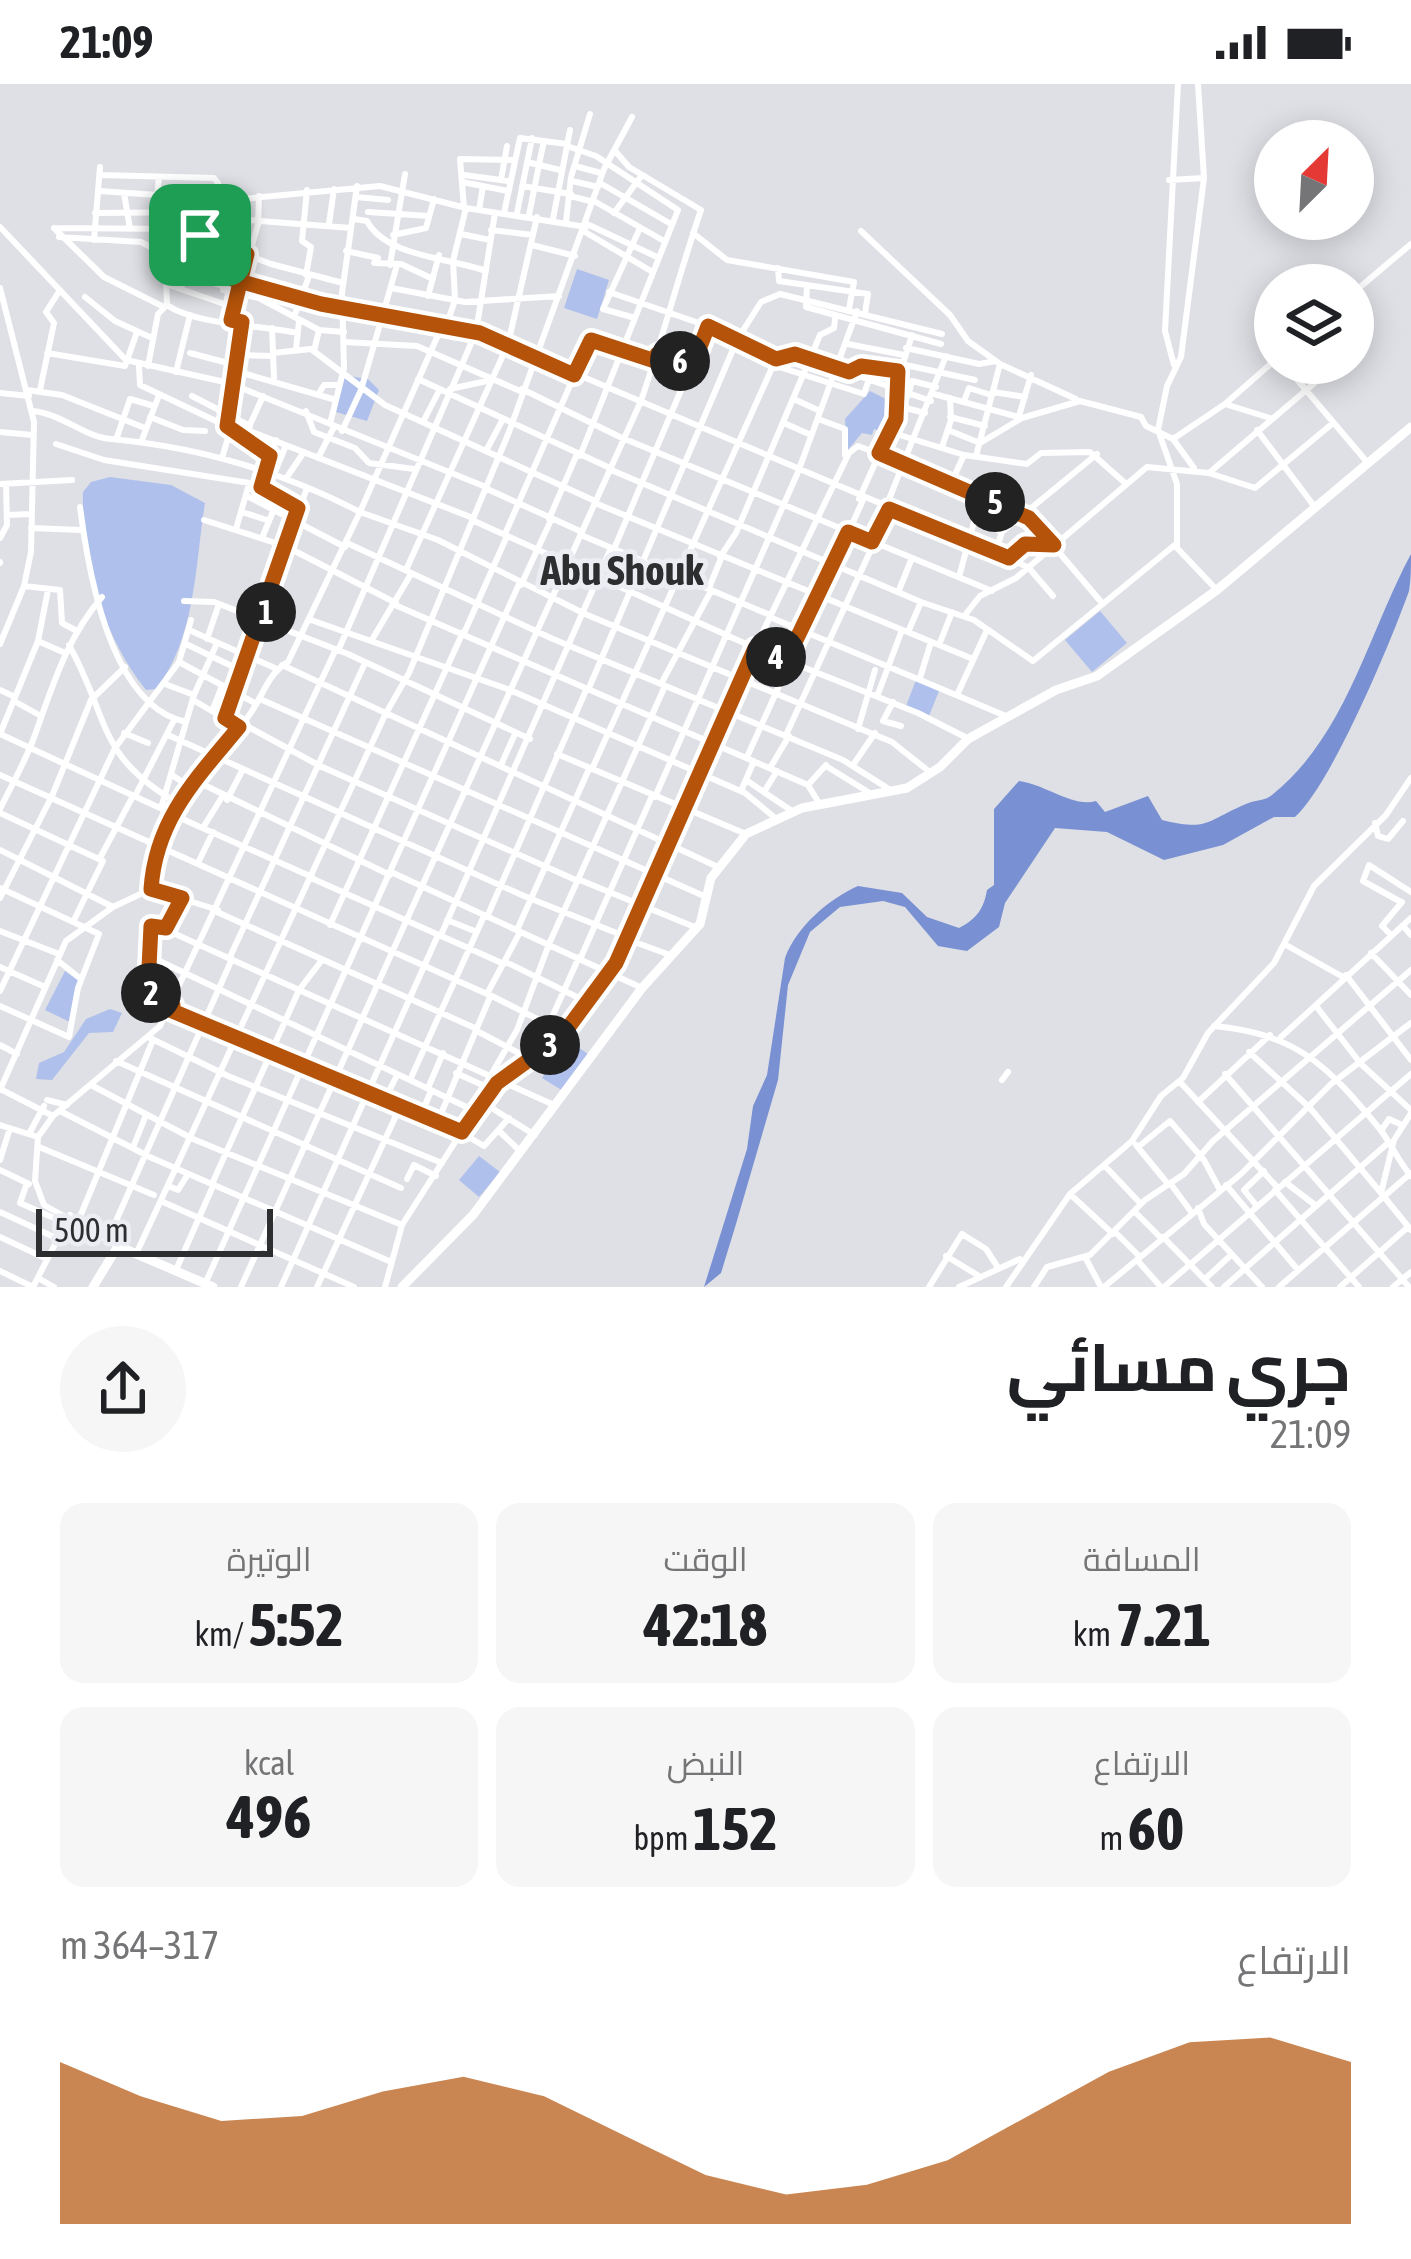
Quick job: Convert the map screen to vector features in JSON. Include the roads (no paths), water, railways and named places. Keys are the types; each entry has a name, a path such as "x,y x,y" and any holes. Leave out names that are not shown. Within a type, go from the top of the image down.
{"street":[{"path":"1178,84 1178,155 1168,180 1165,331 1175,361 1158,430 1178,500 1176,544 1216,590"},
{"path":"1172,374 1181,356 1204,178 1198,84"},
{"path":"566,222 578,148 590,114"},
{"path":"136,1252 194,1138 416,654 500,454 507,422 538,360 606,163 632,117"},
{"path":"553,219 570,130"},
{"path":"555,142 557,132"},
{"path":"27,1183 19,1202 67,1219 209,1286 228,1231 344,970 579,455 677,208 596,156 532,138 520,139 517,213"},
{"path":"374,638 396,604 489,378 508,344 523,297 533,235 532,187 544,141"},
{"path":"507,146 502,158 507,184"},
{"path":"241,1287 482,759 638,405 672,313 701,210 642,175 616,152"},
{"path":"587,169 596,156"},
{"path":"151,889 157,846 169,814 258,702 311,620 416,378 444,326 454,300 453,261 465,208 460,159 502,158 561,170 587,169 671,224"},
{"path":"423,422 476,332 490,235 519,160"},
{"path":"94,240 100,171 211,178 218,183 218,212 180,289"},
{"path":"318,458 361,390 391,288 393,239 405,174"},
{"path":"614,213 642,175"},
{"path":"153,230 159,178"},
{"path":"462,178 483,186 507,184"},
{"path":"462,178 594,201 664,241"},
{"path":"1168,180 1204,178"},
{"path":"572,181 600,181"},
{"path":"99,191 218,198 357,186 566,222 657,256"},
{"path":"335,427 344,373 343,283 357,186"},
{"path":"479,210 483,186"},
{"path":"328,224 334,189"},
{"path":"296,349 311,247 302,241 307,190"},
{"path":"124,193 130,231"},
{"path":"231,320 258,218 259,194"},
{"path":"356,196 388,200"},
{"path":"647,212 655,196"},
{"path":"185,197 167,256 166,306 136,383 192,413 276,440 404,495 437,504 566,566 893,702 968,739"},
{"path":"371,198 367,217 375,234 486,271"},
{"path":"393,239 425,229 434,199"},
{"path":"95,213 207,212 207,237"},
{"path":"218,212 328,224 397,214 429,216"},
{"path":"298,333 231,320 214,322 166,306 118,286 53,231 56,226 179,229 343,283"},
{"path":"0,227 129,362 281,401 389,448 416,465"},
{"path":"586,228 651,271"},
{"path":"635,318 604,309 640,228"},
{"path":"140,230 141,242"},
{"path":"860,231 950,315 968,340 998,362 1081,401 1141,417 1173,439 1196,471"},
{"path":"693,233 728,260 854,282 866,325"},
{"path":"461,234 533,235"},
{"path":"58,237 141,242 189,267 300,298 476,332 638,405 1009,558 1029,568 1053,596"},
{"path":"1374,275 1411,244"},
{"path":"532,245 576,256"},
{"path":"346,251 433,279"},
{"path":"428,296 439,255"},
{"path":"549,1024 685,732 798,472 853,323 869,295 778,280 778,268"},
{"path":"793,298 795,270"},
{"path":"812,272 816,286"},
{"path":"221,276 221,289 259,298 319,330 344,332"},
{"path":"166,284 233,307"},
{"path":"806,285 806,307 853,323 942,336"},
{"path":"0,288 28,393 33,435 24,586 0,644"},
{"path":"391,288 454,300 559,296"},
{"path":"40,390 54,323 46,312 60,290"},
{"path":"609,292 708,326 774,362 832,385 864,394 869,379"},
{"path":"410,1080 673,497 737,340 760,302 773,294 806,301"},
{"path":"85,297 115,321 152,338"},
{"path":"908,322 911,311"},
{"path":"836,315 860,312 908,322 942,336"},
{"path":"176,372 190,315"},
{"path":"386,1287 389,1261 402,1226 491,1089 663,685 769,459 821,333 835,328 836,315"},
{"path":"891,330 892,319"},
{"path":"103,338 115,321"},
{"path":"222,458 237,386 242,322"},
{"path":"281,1287 601,580 708,326"},
{"path":"272,328 274,379"},
{"path":"876,350 880,328"},
{"path":"314,351 319,330"},
{"path":"46,353 123,367 129,362 137,332"},
{"path":"742,791 760,725 786,661 890,432 894,392 912,335"},
{"path":"764,792 813,672 889,509 934,394 942,336"},
{"path":"330,925 591,340 693,365"},
{"path":"962,361 968,340"},
{"path":"662,341 697,355"},
{"path":"344,343 432,352 620,437 992,591"},
{"path":"847,344 892,353 992,394 1025,397"},
{"path":"240,355 314,351 361,390 433,427 753,570 974,659"},
{"path":"190,353 336,400"},
{"path":"884,386 892,353"},
{"path":"438,1121 531,898 774,362 795,354 894,392 934,394"},
{"path":"849,372 861,366 887,369 902,359 942,355 979,364 998,362"},
{"path":"976,456 998,362"},
{"path":"964,400 979,364"},
{"path":"1020,417 1031,375"},
{"path":"416,378 673,497 921,602 964,615 1033,661 1176,544"},
{"path":"446,390 489,378"},
{"path":"908,396 912,381 934,394 1020,417"},
{"path":"1173,439 1254,381"},
{"path":"281,401 288,382"},
{"path":"1300,384 1367,462"},
{"path":"1209,473 1311,384"},
{"path":"319,395 324,385 340,385"},
{"path":"0,393 40,390 145,428"},
{"path":"76,1226 128,1107 151,1038 188,976 218,911 392,524 446,390"},
{"path":"142,440 158,395"},
{"path":"247,430 264,395"},
{"path":"192,396 232,412 270,456"},
{"path":"941,447 948,430 950,398"},
{"path":"104,460 130,399 154,406"},
{"path":"795,400 845,429 845,457"},
{"path":"980,443 1020,417 1081,401"},
{"path":"1225,404 1270,418"},
{"path":"894,405 926,413"},
{"path":"306,410 314,432 352,446 379,468 416,465 452,473 613,549 1011,718"},
{"path":"32,411 114,438 174,446 286,477 585,614 874,734 902,747 931,773"},
{"path":"174,446 192,413"},
{"path":"47,429 54,415"},
{"path":"150,416 183,430 205,430"},
{"path":"950,417 986,426"},
{"path":"488,449 507,422"},
{"path":"784,423 811,436"},
{"path":"964,615 1029,568 1152,465 1209,473 1255,488 1333,423"},
{"path":"402,1287 457,1233 536,1136 641,988 697,928 704,896 718,867 746,834 792,811 892,791 931,773 968,739 1056,690 1097,676 1216,590 1411,428"},
{"path":"948,430 980,443"},
{"path":"1256,430 1314,506"},
{"path":"0,432 33,435"},
{"path":"890,432 964,455 1028,464 1043,452 1097,454 1125,483"},
{"path":"362,457 368,439"},
{"path":"271,471 276,440"},
{"path":"56,444 104,460 250,484 298,508"},
{"path":"261,487 286,445"},
{"path":"495,1078 561,1036 589,1003 629,939 815,518 845,457 858,446 952,481 1024,516 1102,603"},
{"path":"286,477 304,452"},
{"path":"995,553 1002,532 1097,454"},
{"path":"952,481 964,455"},
{"path":"0,538 7,515 4,481 72,480"},
{"path":"236,529 250,484"},
{"path":"225,718 263,621 292,518 307,488"},
{"path":"247,496 537,632 788,735 853,765 892,791"},
{"path":"959,577 981,496"},
{"path":"80,507 100,600 125,667 149,700 174,720 186,722"},
{"path":"262,538 274,508"},
{"path":"242,512 268,520"},
{"path":"7,515 31,514"},
{"path":"205,520 285,546 363,589 808,785 820,807"},
{"path":"976,520 1002,532"},
{"path":"31,528 82,530"},
{"path":"1009,558 1025,544 1054,545"},
{"path":"899,590 912,558"},
{"path":"24,586 60,591 62,623 75,630"},
{"path":"48,590 38,641 0,734 589,1003"},
{"path":"100,600 75,630 0,811 100,858"},
{"path":"184,601 219,604 301,636 530,739"},
{"path":"858,729 921,602"},
{"path":"203,637 219,604"},
{"path":"0,610 11,614"},
{"path":"919,680 952,612"},
{"path":"311,620 374,638 510,690 668,763 742,791 774,817"},
{"path":"0,991 4,969 24,940 115,748 179,662 189,630 640,827 718,867"},
{"path":"957,695 987,630"},
{"path":"38,641 67,649 115,748 142,782 176,802"},
{"path":"186,644 243,672"},
{"path":"161,808 193,697 217,644"},
{"path":"179,662 237,694 306,716 434,779 704,896"},
{"path":"94,1287 172,1088 365,663"},
{"path":"0,1006 69,1037 81,980 99,934 1,892 52,796 91,700 125,667"},
{"path":"185,689 194,670"},
{"path":"874,694 875,670"},
{"path":"165,684 185,689 225,718 320,766 641,909 697,928"},
{"path":"212,710 222,686"},
{"path":"0,690 41,716"},
{"path":"893,702 883,721 901,726"},
{"path":"174,720 114,825 74,927 0,1089 60,1111 144,1154 389,1261"},
{"path":"124,733 148,743"},
{"path":"501,765 514,734"},
{"path":"853,765 874,734"},
{"path":"168,735 670,956"},
{"path":"556,754 746,834"},
{"path":"808,785 833,756"},
{"path":"826,766 876,797"},
{"path":"203,826 243,769"},
{"path":"0,775 490,995 549,1024 561,1036"},
{"path":"172,775 611,970 641,988"},
{"path":"1135,1144 1150,1114 1180,1082 1214,1026 1286,945 1314,886 1388,813 1411,778"},
{"path":"746,779 792,811"},
{"path":"1375,823 1378,836 1388,838 1407,823 1388,813"},
{"path":"198,863 213,832"},
{"path":"0,850 56,874 113,907"},
{"path":"1391,935 1382,927 1410,892 1370,864 1362,880 1401,902"},
{"path":"87,927 113,907 151,889 182,898 443,1013 530,1059"},
{"path":"166,928 182,898"},
{"path":"1390,915 1411,935"},
{"path":"1198,1102 1249,1052 1316,1006 1411,918"},
{"path":"447,920 477,932"},
{"path":"509,1118 484,1146 438,1121 302,1069 202,1024 148,990 151,926 203,943 557,1106"},
{"path":"0,931 58,957 81,980"},
{"path":"1286,945 1344,976 1411,1060"},
{"path":"1371,953 1411,995"},
{"path":"149,956 475,1111"},
{"path":"176,1270 299,990 322,959"},
{"path":"4,969 45,987"},
{"path":"1034,1287 1047,1267 1085,1257 1114,1233 1141,1204 1411,970"},
{"path":"1316,1006 1361,1064 1411,1112 1391,1146 1382,1194"},
{"path":"1085,1257 1102,1287 1256,1160 1336,1080 1411,1023"},
{"path":"1214,1026 1276,1035 1311,1059 1381,1131 1410,1174 1279,1287"},
{"path":"532,1027 561,1036"},
{"path":"151,1038 318,1115 443,1164"},
{"path":"34,1136 116,1061 151,1038"},
{"path":"0,1045 17,1054"},
{"path":"1249,1052 1310,1108 1410,1227 1340,1287"},
{"path":"421,1115 443,1053"},
{"path":"116,1061 208,1106 275,1130 401,1188"},
{"path":"457,1073 491,1089"},
{"path":"1225,1074 1409,1287"},
{"path":"1070,1193 1139,1258 1162,1287 1411,1074"},
{"path":"384,1101 397,1075"},
{"path":"1180,1082 1279,1186 1359,1287"},
{"path":"91,1085 194,1138 402,1226"},
{"path":"482,1102 536,1136"},
{"path":"44,1105 60,1111"},
{"path":"41,1232 49,1212 37,1188 39,1147 34,1136 44,1105"},
{"path":"317,1287 400,1108"},
{"path":"1150,1114 1163,1125"},
{"path":"134,1146 146,1115"},
{"path":"1381,1131 1389,1119 1402,1125"},
{"path":"1006,1287 1070,1193 1170,1120 1223,1187 1252,1208"},
{"path":"0,1125 34,1136"},
{"path":"0,1160 10,1128"},
{"path":"499,1131 521,1152"},
{"path":"1135,1144 1262,1287"},
{"path":"1224,1287 1328,1194 1391,1146"},
{"path":"39,1147 154,1195"},
{"path":"406,1179 414,1165 436,1175"},
{"path":"1104,1165 1141,1204"},
{"path":"0,1170 37,1188"},
{"path":"1264,1171 1244,1190 1272,1244 1298,1270"},
{"path":"170,1187 178,1190 188,1174"},
{"path":"1279,1186 1315,1205"},
{"path":"163,1202 354,1287"},
{"path":"0,1211 57,1239"},
{"path":"1136,1213 1212,1287"},
{"path":"0,1271 33,1287 67,1219"},
{"path":"928,1287 962,1234 986,1249 997,1266"},
{"path":"0,1237 47,1259"},
{"path":"959,1287 1026,1254"},
{"path":"1205,1279 1231,1255"},
{"path":"946,1256 980,1276"},
{"path":"1393,1287 1411,1272"},
{"path":"38,1278 54,1287"}],"district":[{"name":"Abu Shouk","path":"622,570"}]}
